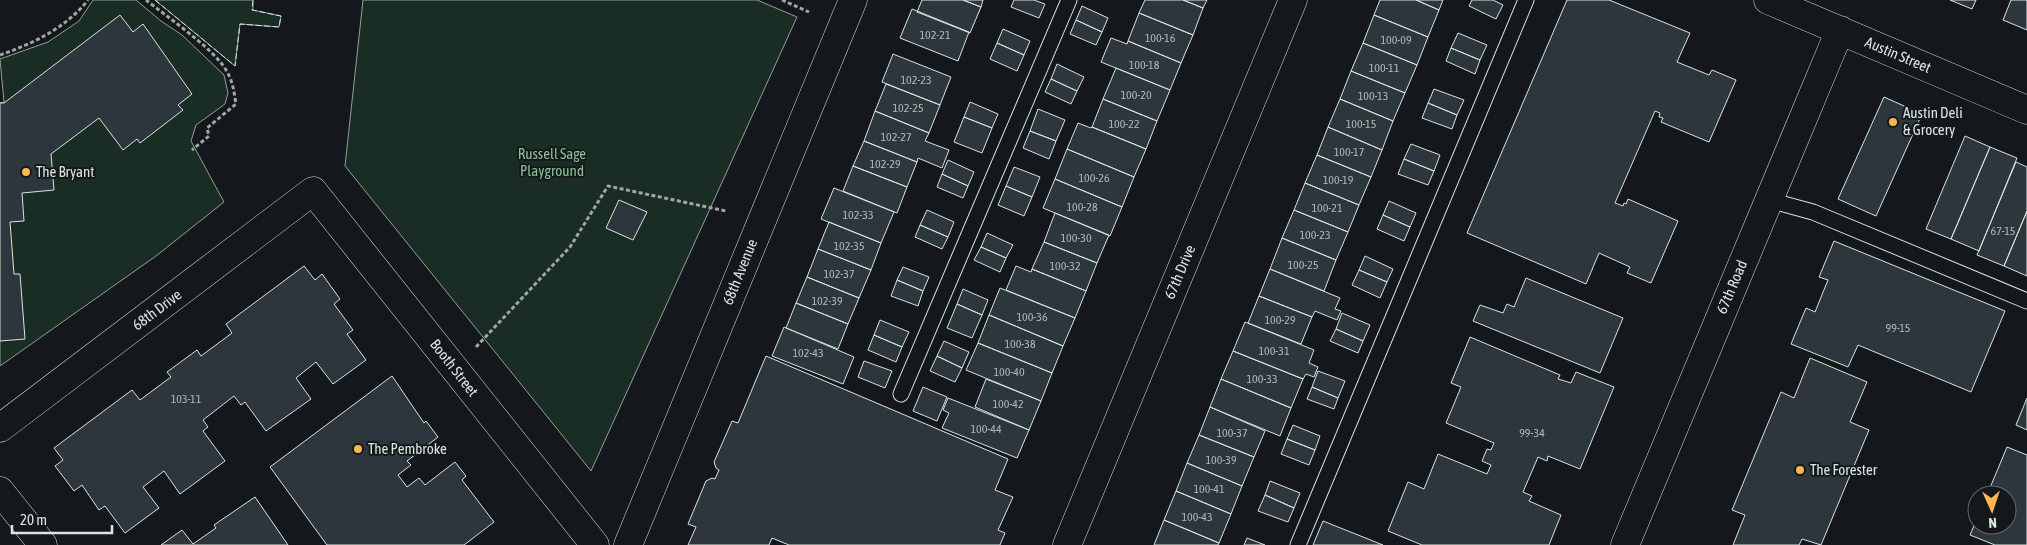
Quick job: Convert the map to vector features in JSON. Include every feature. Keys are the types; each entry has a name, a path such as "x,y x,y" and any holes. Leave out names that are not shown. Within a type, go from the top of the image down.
{"street":[{"name":"68th Avenue","path":"628,545 853,0"},
{"name":"67th Drive","path":"1067,545 1293,0"},
{"name":"Austin Street","path":"1768,0 2027,110"},
{"name":"67th Road","path":"1625,545 1840,30"},
{"name":"68th Drive","path":"0,428 313,191"},
{"name":"Booth Street","path":"313,191 595,545"},
{"path":"0,491 43,545"}],"lane":[{"path":"901,394 1069,0"},
{"path":"1298,545 1526,0"},
{"path":"1769,200 1813,212 2027,300"}],"path":[{"path":"0,56 36,40 64,24 88,0"},
{"path":"146,0 213,55 226,68 232,82 236,104 207,128 209,136 192,150"},
{"path":"782,0 809,12"},
{"path":"476,347 570,247 608,186 726,211"}],"green space":[{"path":"93,0 136,0 161,21 182,35 224,75 228,93 225,104 196,125 191,141 224,202 156,256 0,366 0,103 4,102 0,59 48,42 79,21"},
{"path":"155,0 253,0 253,10 281,16 279,27 240,24 235,66"},
{"name":"Russell Sage Playground","path":"363,0 757,0 797,17 591,471 345,166"}],"building":[{"path":"922,0 963,0 981,7 970,33 917,12"},
{"path":"963,0 983,0 981,7"},
{"path":"1014,0 1034,0 1045,4 1039,18 1011,7"},
{"path":"1145,0 1183,0 1203,8 1193,35 1139,13"},
{"path":"1183,0 1207,0 1203,8"},
{"path":"1380,0 1416,0 1439,10 1428,37 1374,15"},
{"path":"1416,0 1443,0 1439,10"},
{"path":"1472,0 1493,0 1503,5 1496,19 1469,6"},
{"path":"1567,0 1609,0 1690,33 1677,62 1709,75 1712,70 1736,80 1709,142 1661,122 1663,118 1659,117 1660,113 1655,111 1615,203 1623,206 1628,199 1678,221 1651,283 1627,273 1630,267 1599,253 1586,284 1467,233"},
{"path":"1950,0 1976,0 1972,9"},
{"path":"2011,0 2027,0 2027,30 2003,20"},
{"path":"1082,6 1108,18 1102,32 1076,20"},
{"path":"912,9 969,32 958,61 900,38"},
{"path":"1139,13 1193,35 1181,63 1128,41"},
{"name":"The Bryant","path":"120,15 133,32 143,24 192,94 178,105 183,110 140,143 137,139 123,150 99,118 51,154 54,190 22,193 24,221 10,222 14,274 20,274 25,339 0,341 0,103 4,103"},
{"path":"1374,15 1428,37 1417,65 1363,43"},
{"path":"1076,20 1102,32 1096,45 1070,34"},
{"path":"1003,29 1030,41 1024,55 997,43"},
{"path":"1458,33 1487,45 1480,60 1451,48"},
{"path":"1111,38 1127,44 1128,41 1181,63 1170,90 1101,62"},
{"path":"997,43 1024,55 1017,71 990,59"},
{"path":"1363,43 1417,65 1405,93 1351,71"},
{"path":"1451,48 1480,60 1475,74 1446,61"},
{"path":"893,54 951,77 940,105 882,82"},
{"path":"1057,64 1084,77 1077,91 1051,79"},
{"path":"1116,68 1170,90 1157,121 1103,99"},
{"path":"1351,71 1405,93 1393,121 1340,99"},
{"path":"1051,79 1077,91 1071,104 1045,92"},
{"path":"886,84 940,105 929,133 875,111"},
{"path":"1434,89 1464,100 1457,115 1428,103"},
{"path":"1884,97 1922,114 1876,216 1838,199"},
{"path":"1103,99 1157,121 1146,149 1092,127"},
{"path":"1340,99 1393,121 1382,150 1328,127"},
{"path":"970,102 998,114 992,128 964,117"},
{"path":"1428,103 1457,115 1452,129 1422,118"},
{"path":"1038,109 1065,120 1056,141 1030,131"},
{"path":"875,111 929,133 925,141 949,150 942,168 918,158 917,162 864,141"},
{"path":"964,117 992,128 982,153 954,142"},
{"path":"1078,123 1146,149 1134,177 1067,149"},
{"path":"1328,127 1382,150 1371,177 1317,155"},
{"path":"1030,131 1056,141 1049,159 1023,148"},
{"path":"1965,136 1990,147 1951,239 1926,229"},
{"path":"864,141 917,162 907,187 853,166"},
{"path":"1411,144 1440,155 1434,171 1404,159"},
{"path":"1990,147 2017,158 1979,251 1951,239"},
{"path":"1067,149 1134,177 1122,207 1055,179"},
{"path":"1317,155 1371,177 1359,205 1305,183"},
{"path":"1404,159 1434,171 1428,185 1398,174"},
{"path":"948,160 974,172 968,186 942,174"},
{"path":"2016,162 2027,167 2027,211 2004,266 1977,255"},
{"path":"853,166 907,187 897,213 843,191"},
{"path":"1014,167 1040,177 1032,197 1006,186"},
{"path":"942,174 968,186 963,198 937,187"},
{"path":"1055,179 1122,207 1110,236 1043,208"},
{"path":"1305,183 1359,205 1348,232 1294,210"},
{"path":"1006,186 1032,197 1024,216 998,205"},
{"path":"834,188 894,212 881,243 821,219"},
{"path":"619,200 647,212 633,240 606,228"},
{"path":"1389,201 1416,213 1410,227 1383,215"},
{"path":"927,210 954,222 948,237 920,225"},
{"path":"1294,210 1348,232 1336,260 1282,238"},
{"path":"2027,211 2027,276 2004,266"},
{"path":"1055,213 1109,235 1097,263 1044,242"},
{"path":"1383,215 1410,227 1404,241 1377,229"},
{"path":"829,222 881,243 871,270 818,249"},
{"path":"920,225 948,237 942,249 915,237"},
{"path":"987,233 1013,245 1006,258 981,247"},
{"path":"1282,238 1336,260 1324,291 1270,269"},
{"path":"1834,241 2005,311 1971,392 1858,345 1848,367 1791,344 1806,308 1815,312 1828,280 1819,277"},
{"path":"1044,242 1097,263 1086,291 1032,269"},
{"path":"981,247 1006,258 1000,272 974,260"},
{"path":"818,249 871,270 859,298 807,277"},
{"path":"1365,256 1393,269 1387,282 1359,270"},
{"path":"304,266 315,280 322,274 340,299 334,304 353,330 347,334 366,360 333,384 316,362 296,378 311,399 266,431 245,402 241,405 234,396 203,420 208,427 203,431 225,461 180,494 164,471 143,487 159,508 125,533 105,506 99,510 82,485 74,491 55,466 63,460 54,448 132,390 140,400 171,377 167,372 197,350 201,356 232,333 226,324"},
{"path":"1016,266 1031,272 1032,269 1086,291 1075,318 1006,290"},
{"path":"903,267 929,277 923,291 897,280"},
{"path":"1270,269 1340,298 1335,309 1341,311 1337,320 1315,311 1312,317 1259,296"},
{"path":"1359,270 1387,282 1380,298 1352,285"},
{"path":"807,277 859,298 848,324 796,303"},
{"path":"1526,278 1623,318 1600,373 1473,321 1480,305 1503,313 1507,304 1514,307"},
{"path":"897,280 923,291 918,306 891,296"},
{"path":"1000,288 1075,318 1063,346 989,315"},
{"path":"963,289 988,300 982,315 957,304"},
{"path":"1259,296 1312,317 1301,344 1248,323"},
{"path":"796,303 848,324 838,349 786,328"},
{"path":"957,304 982,315 972,338 947,328"},
{"path":"1342,313 1370,325 1363,341 1336,329"},
{"path":"989,315 1063,346 1052,373 978,343"},
{"path":"880,320 909,332 902,347 874,335"},
{"path":"1245,322 1314,350 1309,363 1318,367 1314,377 1306,374 1303,379 1233,351"},
{"path":"784,327 854,357 843,384 772,356"},
{"path":"1336,329 1363,341 1358,353 1330,341"},
{"path":"874,335 902,347 896,362 868,350"},
{"path":"1470,337 1560,375 1558,379 1571,383 1576,372 1614,387 1580,469 1548,456 1547,461 1538,457 1523,492 1532,496 1529,501 1561,515 1549,545 1422,545 1388,531 1408,482 1424,489 1438,454 1487,474 1491,465 1482,461 1487,449 1491,450 1494,443 1446,423 1461,387 1451,383"},
{"path":"944,341 969,352 962,368 937,356"},
{"path":"978,343 1052,373 1041,401 966,370"},
{"path":"1233,351 1303,379 1291,408 1221,379"},
{"path":"766,356 1008,459 995,490 1013,497 998,530 1005,533 1000,545 789,545 772,538 769,545 688,545 696,527 688,524 706,481 712,478 715,479 719,470 714,462 732,421 738,423"},
{"path":"937,356 962,368 955,382 930,371"},
{"name":"The Forester","path":"1810,358 1867,382 1850,422 1869,430 1821,545 1802,539 1799,545 1733,545 1745,515 1732,510 1781,392 1794,398"},
{"path":"864,361 892,371 885,388 858,377"},
{"path":"1318,371 1345,381 1338,398 1312,387"},
{"name":"The Pembroke","path":"392,376 424,423 426,421 438,437 407,461 411,465 398,475 407,487 419,478 425,485 455,462 466,476 462,480 494,522 464,545 327,545 270,467"},
{"path":"986,379 1041,401 1029,430 975,407"},
{"path":"1221,379 1291,408 1280,436 1210,407"},
{"path":"923,387 947,397 937,421 913,411"},
{"path":"1312,387 1338,398 1334,409 1307,399"},
{"path":"948,398 1029,430 1017,458 942,428 949,413 943,410"},
{"path":"2027,398 2027,430 2016,425"},
{"path":"1210,407 1265,431 1254,457 1199,435"},
{"path":"1293,425 1320,436 1315,450 1287,439"},
{"path":"1199,435 1254,457 1242,486 1187,463"},
{"path":"1287,439 1315,450 1309,465 1281,454"},
{"path":"2007,447 2027,455 2027,545 1995,545 1970,535 2017,535 2017,485 1991,485"},
{"path":"1187,463 1242,486 1231,514 1176,491"},
{"path":"1270,481 1300,493 1294,508 1265,495"},
{"path":"1176,491 1231,514 1219,543 1164,520"},
{"path":"1265,495 1294,508 1288,522 1258,511"},
{"path":"255,497 288,545 161,545 182,530 193,544 216,528 214,525"},
{"path":"1164,520 1219,543 1218,545 1154,545"},
{"path":"1323,521 1383,545 1313,545"},
{"path":"1247,538 1265,545 1244,545"}],"fence":[{"path":"155,0 235,66 240,24 279,27 281,16 252,10 253,0"}],"place":[{"name":"Austin Deli & Grocery","path":"1893,122"},
{"name":"The Bryant","path":"26,172"},
{"name":"The Pembroke","path":"358,449"},
{"name":"The Forester","path":"1800,470"}]}
